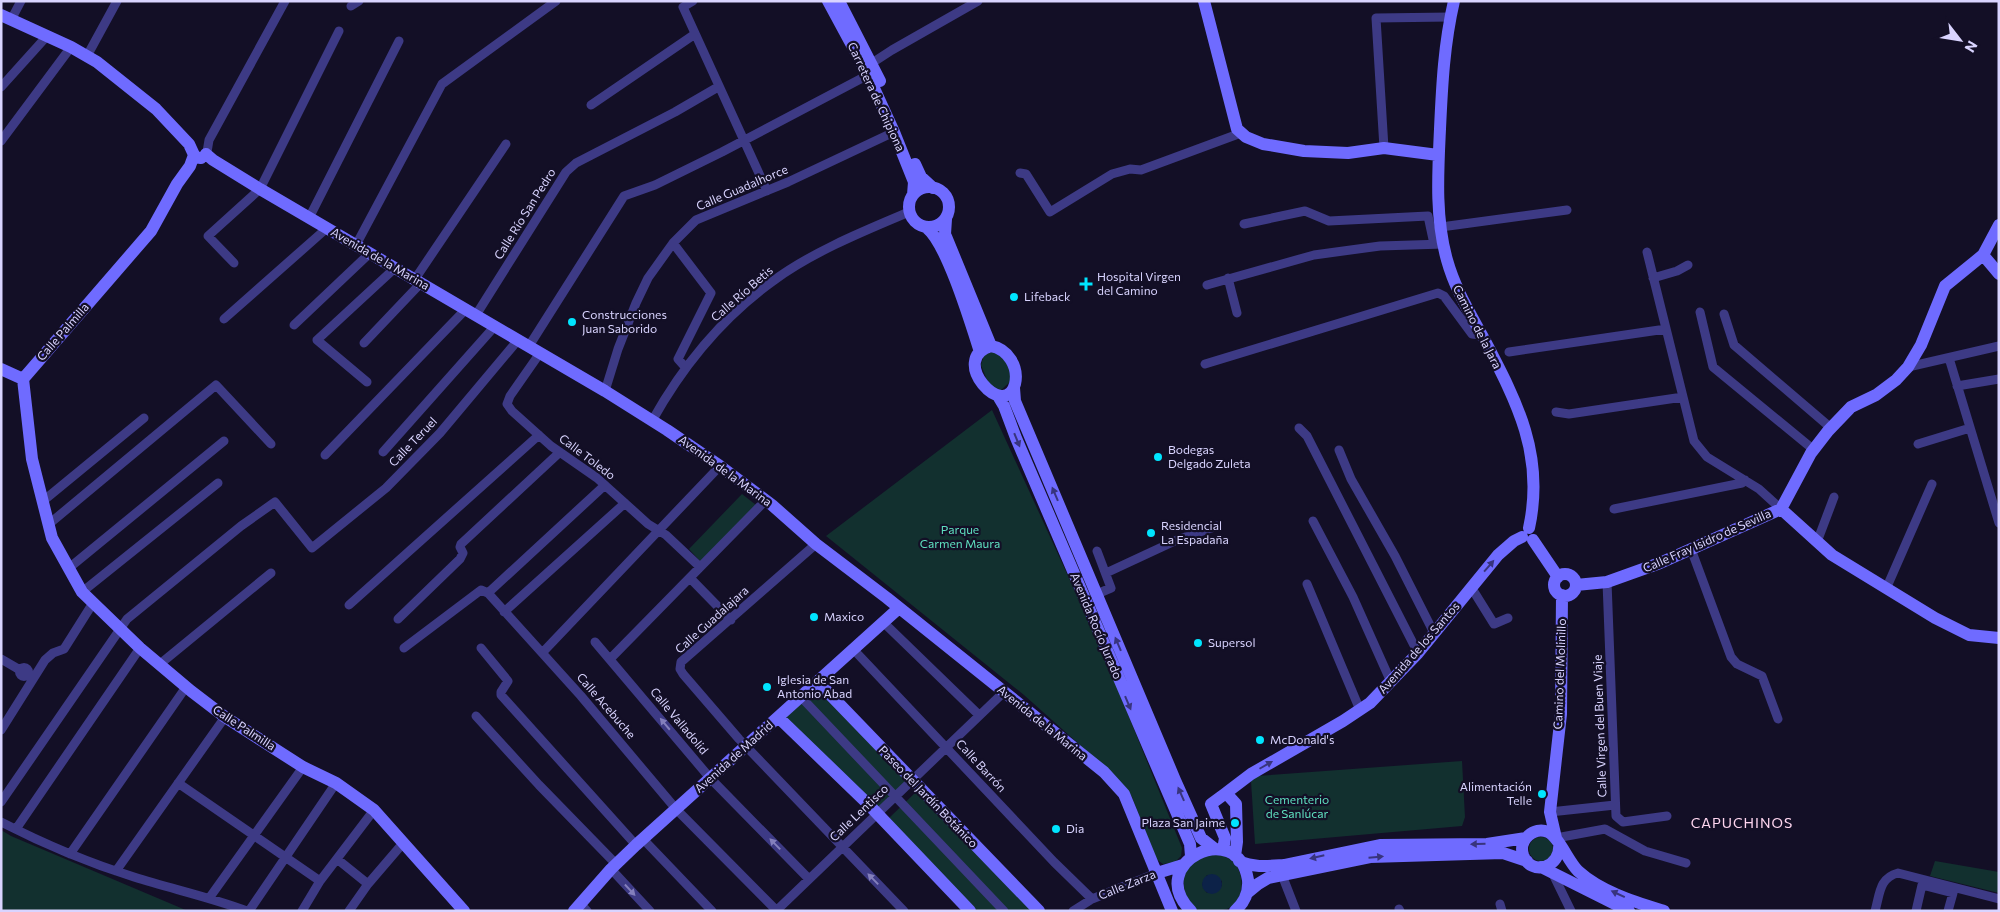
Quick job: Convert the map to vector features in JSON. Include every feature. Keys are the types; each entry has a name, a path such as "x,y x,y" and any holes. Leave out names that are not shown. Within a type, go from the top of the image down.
{"street":[{"path":"6,17 20,1"},
{"path":"87,56 117,1"},
{"path":"200,153 285,1"},
{"path":"356,245 442,84 556,1"},
{"path":"693,1 683,7 767,191"},
{"name":"Carretera de Chipiona","path":"828,1 870,69 914,182 913,195"},
{"name":"Carretera de Chipiona","path":"839,1 921,178 933,188"},
{"path":"529,346 624,196 655,185 744,141 870,69 892,50 978,1"},
{"path":"1204,1 1237,128 1246,137 1264,144 1304,151 1348,152 1384,148 1438,155"},
{"name":"Camino de la Jara","path":"1454,1 1443,60 1438,155 1438,205 1441,227 1439,244 1460,296 1482,335 1513,398 1528,435 1534,475 1533,508 1528,535"},
{"name":"Avenida de la Marina","path":"6,17 87,56 121,80 150,104 200,153 605,391 720,466 766,500 816,544 1104,772 1124,794 1172,911"},
{"path":"1384,148 1376,18 1450,17"},
{"path":"234,263 208,236 260,189 339,31"},
{"path":"591,105 695,34"},
{"path":"1,87 47,36"},
{"path":"309,218 399,41"},
{"path":"1,141 71,47"},
{"name":"Calle Río San Pedro","path":"325,455 471,312 566,172 576,163 675,112 718,87"},
{"name":"Calle Guadalhorce","path":"605,391 618,349 648,278 673,242 696,220 767,191 894,132"},
{"path":"1020,173 1026,174 1050,212 1112,174 1130,169 1141,170 1241,133"},
{"path":"364,343 418,281 506,144"},
{"name":"Calle Palmilla","path":"200,153 177,184 151,231 23,379 32,459 52,538 82,592 119,629 186,687 225,717 303,767 336,783 374,810 464,911"},
{"path":"922,188 933,188 942,192 947,200 949,209 945,234 986,349 937,238 927,228 917,224 909,212 908,206 913,195 922,188"},
{"path":"1441,227 1567,210"},
{"path":"1207,285 1314,255 1380,246 1439,244 1428,216 1329,221 1306,211 1244,224"},
{"name":"Calle Río Betis","path":"652,421 686,368 729,318 774,280 816,255 909,212"},
{"path":"927,228 938,226 946,219"},
{"path":"1999,226 1983,254 1999,274"},
{"path":"224,319 327,228"},
{"path":"673,242 711,293 678,359 686,368"},
{"path":"1647,252 1694,441 1707,456 1759,489 1832,554 1886,589 1935,618 1969,635 1999,638"},
{"path":"294,325 370,253"},
{"name":"Calle Fray Isidro de Sevilla","path":"1576,584 1607,582 1660,564 1782,508 1814,450 1831,428 1851,407 1876,395 1908,367 1921,345 1945,286 1983,254"},
{"path":"1653,278 1677,271 1688,264"},
{"path":"367,382 317,340 395,268"},
{"path":"1228,278 1236,313"},
{"path":"1205,364 1438,293 1444,296 1472,334 1482,335"},
{"path":"1700,312 1713,367 1814,450"},
{"path":"1724,314 1734,345 1831,428"},
{"path":"383,452 495,326"},
{"path":"1509,352 1666,329"},
{"name":"Calle Toledo","path":"529,346 506,404 539,435 605,485 700,567"},
{"name":"Calle Teruel","path":"119,629 127,619 240,526 275,502 312,548 386,488 529,346"},
{"path":"1908,367 1999,346"},
{"path":"998,347 1008,356 1016,373 1014,388 1006,395 998,396 988,391 975,370 976,358 986,349 998,347"},
{"path":"1949,358 1999,523"},
{"path":"1,369 23,379"},
{"path":"1957,386 1999,379"},
{"path":"49,524 216,384 271,444"},
{"name":"Avenida Rocío Jurado","path":"1014,388 1015,402 1201,838 1219,849"},
{"name":"Avenida Rocío Jurado","path":"998,396 1190,844 1187,861"},
{"path":"1556,412 1569,414 1683,396"},
{"path":"43,501 144,418"},
{"path":"1299,428 1307,436 1418,653"},
{"path":"1918,444 1970,428"},
{"path":"349,605 539,435"},
{"path":"69,568 224,441"},
{"path":"1339,450 1351,479 1395,556 1434,633"},
{"path":"398,619 460,559 463,553 460,547 461,544 560,452"},
{"path":"543,652 720,466"},
{"path":"1614,508 1742,483 1745,480"},
{"path":"82,592 218,483"},
{"path":"1886,589 1932,484"},
{"path":"404,648 481,590 488,593 605,485"},
{"path":"1817,542 1834,497"},
{"path":"610,660 766,500"},
{"path":"504,612 625,503"},
{"path":"1313,521 1353,597 1392,682"},
{"path":"1097,551 1106,573 1177,540 1217,526"},
{"path":"1528,535 1558,577"},
{"name":"Avenida de los Santos","path":"1226,793 1251,774 1370,703 1418,653 1498,555 1514,541 1528,535"},
{"name":"Calle Guadalajara","path":"816,544 681,662 680,669 746,746 904,911"},
{"path":"1691,549 1731,657 1737,664 1762,676 1778,719"},
{"path":"160,664 271,573"},
{"name":"Avenida Rocío Jurado","path":"1097,594 1111,588 1106,573"},
{"path":"1565,574 1571,576 1576,584 1572,594 1562,595 1557,592 1555,581 1558,577 1565,574"},
{"path":"690,578 731,620"},
{"name":"Calle Virgen del Buen Viaje","path":"1607,582 1616,816 1623,822 1667,816"},
{"path":"1307,584 1360,710"},
{"path":"1471,587 1494,624 1508,618"},
{"name":"Calle Acebuche","path":"488,593 543,652 676,809 776,911"},
{"name":"Camino del Molinillo","path":"1562,595 1561,714 1550,812 1557,841 1568,860 1587,878 1631,900 1664,911"},
{"path":"1,730 27,674 53,653 64,649 93,603"},
{"name":"Avenida de Madrid","path":"580,908 613,866 899,608"},
{"path":"883,622 979,715"},
{"path":"1,802 119,629"},
{"name":"Calle Valladolid","path":"595,642 710,778 809,879"},
{"path":"16,829 140,648"},
{"path":"481,648 508,681 501,695 640,842 712,911"},
{"name":"Calle Barrón","path":"853,649 1054,862 1092,899"},
{"path":"1,659 27,674"},
{"name":"Paseo del Jardín Botánico","path":"818,682 1039,911"},
{"path":"70,854 186,687"},
{"name":"Calle Lentisco","path":"776,911 1004,692"},
{"path":"801,697 1004,911"},
{"path":"476,716 613,866 650,911"},
{"path":"116,871 225,717"},
{"path":"778,718 876,814 970,911"},
{"path":"210,897 303,767"},
{"path":"178,783 320,881"},
{"path":"1,822 70,854 116,871 210,897 248,911 287,857 336,783"},
{"path":"1247,894 1246,870 1237,858 1236,804 1226,793 1211,804 1226,838 1219,849 1237,858 1254,866 1284,865 1380,845 1487,844 1547,832 1557,841 1559,849 1556,860 1546,870"},
{"path":"1550,812 1615,805"},
{"path":"302,911 320,881 374,810"},
{"name":"Camino del Molinillo","path":"1531,834 1550,812"},
{"path":"1222,830 1236,828"},
{"path":"1557,841 1605,829 1646,851 1686,864"},
{"path":"1527,861 1522,849 1531,834"},
{"path":"349,911 368,884 404,842"},
{"name":"Calle Zarza","path":"1073,911 1092,899 1170,869 1206,849 1219,849"},
{"path":"1236,910 1247,894 1262,881 1282,875 1370,857 1503,853 1527,861 1628,911"},
{"path":"337,859 368,884"},
{"path":"1187,861 1179,875 1178,885 1180,896 1191,911"},
{"path":"1162,886 1170,869"},
{"path":"1546,870 1571,911"},
{"path":"1875,911 1884,881 1888,875 1898,873 1999,899"},
{"path":"1282,875 1296,911"},
{"path":"1916,911 1922,885 1953,893 1948,911"}],"green space":[{"path":"995,351 1007,364 1011,377 1011,381 1001,390 989,385 981,365 984,355"},
{"name":"Parque Carmen Maura","path":"992,410 1102,650 1182,848 1181,856 1175,862 1163,864 1156,859 1132,797 1108,770 1024,695 826,536"},
{"path":"742,494 756,505 701,562 689,549"},
{"path":"818,682 912,780 876,814 779,718"},
{"name":"Cementerio de Sanlúcar","path":"1462,761 1465,817 1462,826 1255,844 1251,781 1257,776"},
{"path":"916,792 1035,911 977,911 888,819"},
{"path":"1,830 11,836 188,911 1,911"},
{"path":"1541,837 1546,838 1552,844 1552,854 1546,860 1541,861 1536,860 1530,854 1529,849 1530,844 1536,838"},
{"path":"1203,856 1222,856 1234,863 1238,869 1242,883 1239,897 1233,906 1219,911 1200,911 1187,898 1184,886 1185,873 1191,865","holes":["1207,875 1222,881 1222,886 1207,893 1202,884"]},
{"path":"1935,861 1999,872 1999,893 1930,876"}],"water":[{"path":"1212,874 1219,877 1222,884 1219,891 1212,894 1205,891 1202,884 1205,877"}],"place":[{"name":"Hospital Virgen del Camino","path":"1086,284"},
{"name":"Lifeback","path":"1014,297"},
{"name":"Construcciones Juan Saborido","path":"572,322"},
{"name":"Bodegas Delgado Zuleta","path":"1158,457"},
{"name":"Residencial La Espadaña","path":"1151,533"},
{"name":"Maxico","path":"814,617"},
{"name":"Supersol","path":"1198,643"},
{"name":"Iglesia de San Antonio Abad","path":"767,687"},
{"name":"McDonald's","path":"1260,740"},
{"name":"Alimentación Telle","path":"1542,794"},
{"name":"Plaza San Jaime","path":"1235,823"},
{"name":"Dia","path":"1056,829"}],"district":[{"name":"CAPUCHINOS","path":"1742,823"}]}
